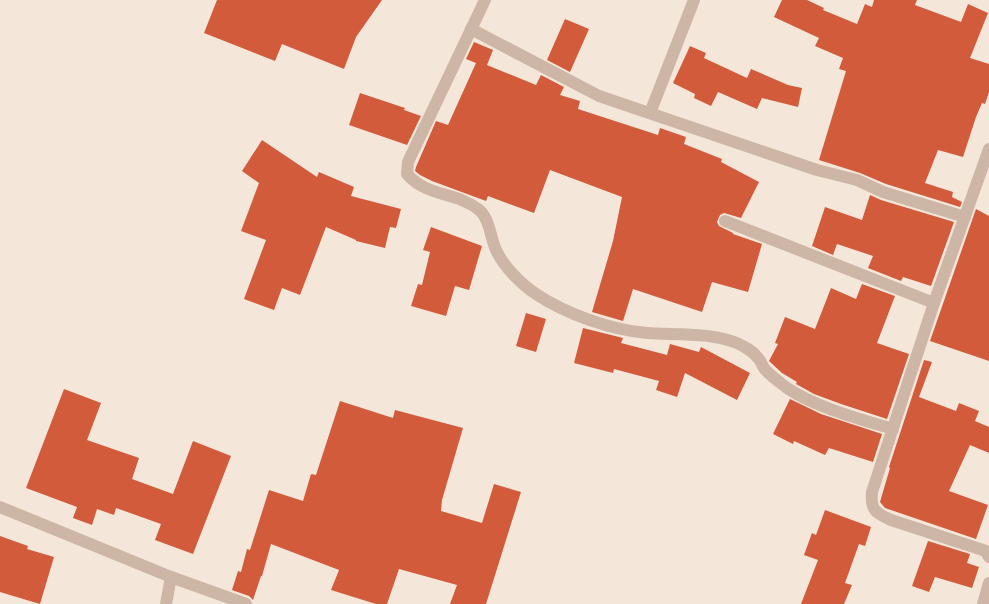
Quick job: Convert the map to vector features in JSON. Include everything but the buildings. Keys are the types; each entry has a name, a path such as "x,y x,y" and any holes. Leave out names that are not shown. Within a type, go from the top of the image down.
{"street":[{"path":"485,0 408,162 407,174 415,183 444,195 463,200 479,209 486,219 496,250 506,266 536,294 576,314 614,327 648,333 662,332 719,338 748,348 758,357 764,369 800,395 840,412 893,428"},
{"path":"650,113 694,0"},
{"path":"471,29 599,96 817,170 857,180 875,189 965,217"},
{"path":"988,550 891,520 877,513 871,501 872,492 934,303 989,149"},
{"path":"724,222 934,303"},
{"path":"0,507 171,578 246,604"},
{"path":"166,604 171,578"},
{"path":"983,604 989,582"}]}
